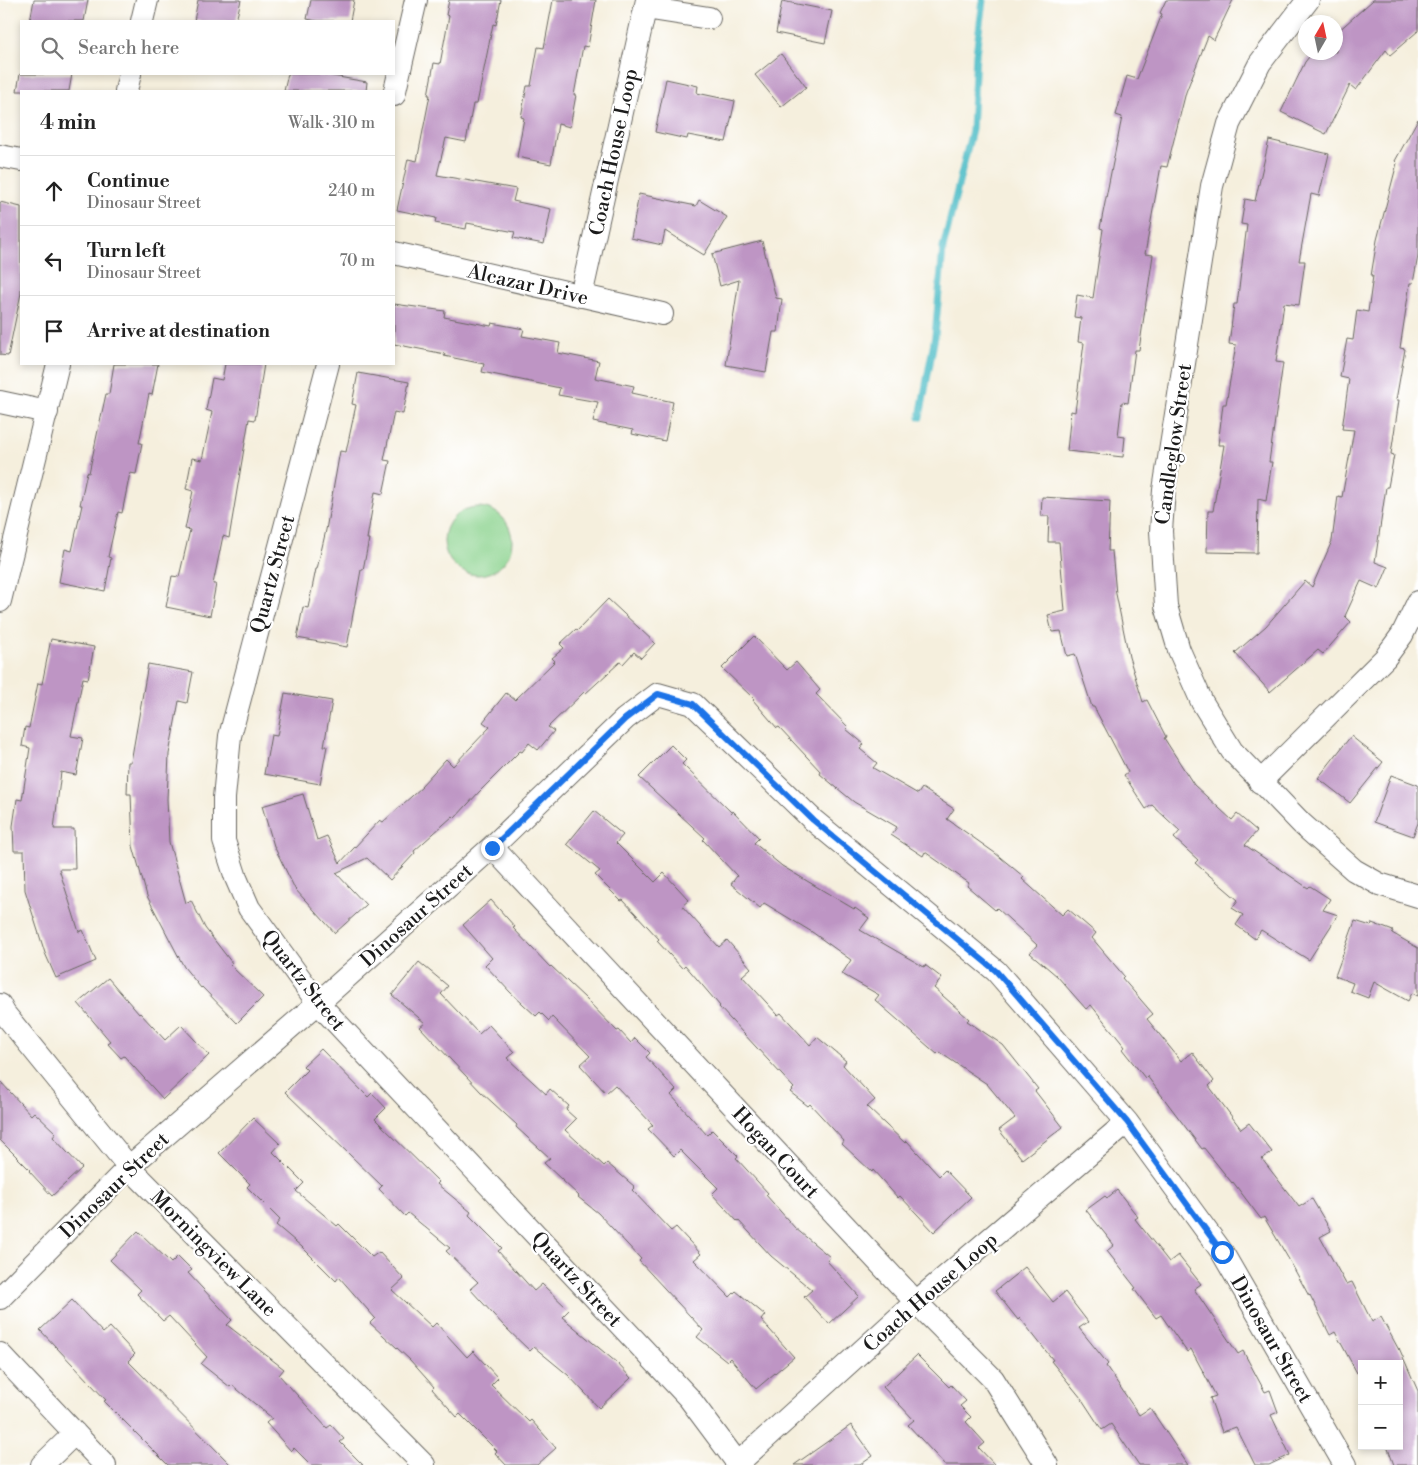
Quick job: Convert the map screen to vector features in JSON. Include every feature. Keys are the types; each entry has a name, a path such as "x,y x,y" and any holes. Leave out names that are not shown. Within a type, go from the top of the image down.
{"street":[{"path":"142,20 147,0"},
{"path":"395,91 416,0"},
{"name":"Candleglow Street","path":"1308,0 1260,63 1229,124 1212,186 1164,490 1161,531 1166,606 1179,650 1202,702 1232,751 1302,824 1354,870 1379,884 1418,896"},
{"name":"Coach House Loop","path":"581,296 646,4 709,18"},
{"path":"126,90 130,75"},
{"path":"0,156 20,160"},
{"name":"Alcazar Drive","path":"395,253 662,314"},
{"path":"1,590 58,365"},
{"name":"Quartz Street","path":"328,365 230,736 224,798 224,841 236,878 249,908 318,1004 689,1398 738,1465"},
{"path":"0,402 47,412"},
{"path":"1260,782 1385,658 1402,635 1418,602"},
{"name":"Dinosaur Street","path":"0,1298 129,1167 318,1004 492,848 625,719 658,694 693,704 813,820 996,971 1127,1122 1222,1252 1345,1465"},
{"name":"Hogan Court","path":"492,848 916,1302 993,1379 1047,1465"},
{"name":"Morningview Lane","path":"0,1006 129,1167 424,1465"},
{"name":"Coach House Loop","path":"738,1465 916,1302 1127,1122"},
{"path":"0,1354 105,1465"},
{"path":"42,1465 75,1433"}],"green space":[{"path":"478,507 491,510 502,517 509,528 512,541 509,554 502,565 491,572 478,575 465,572 454,565 447,554 444,541 447,528 454,517 465,510"}],"building":[{"path":"34,0 88,0 84,20 30,20"},
{"path":"198,0 241,0 236,20 194,20"},
{"path":"311,0 354,0 350,20 307,19"},
{"path":"449,0 501,0 496,25 493,24 477,104 473,104 466,142 446,138 437,175 516,189 513,201 551,209 544,244 513,238 515,232 467,223 466,229 435,223 436,218 397,210 408,159 417,161 430,95 428,95 434,63 440,64 449,16 446,15"},
{"path":"553,0 596,0 588,47 583,46 570,127 558,124 551,164 517,157 524,118 521,117 527,86 531,86 538,47 544,48"},
{"path":"1166,0 1233,0 1214,40 1208,36 1186,92 1167,167 1161,166 1145,254 1153,255 1139,350 1135,350 1128,403 1122,402 1118,436 1125,437 1123,457 1067,451 1071,411 1075,412 1084,343 1078,342 1081,318 1074,317 1077,295 1093,298 1103,229 1100,228 1122,117 1116,115 1127,76 1137,79"},
{"path":"1373,0 1418,0 1418,31 1390,55 1386,50 1356,90 1350,85 1326,134 1281,112 1307,60 1343,60 1343,27"},
{"path":"782,1 832,11 825,43 776,33"},
{"path":"781,54 806,87 781,107 755,75"},
{"path":"20,74 72,75 69,90 17,91"},
{"path":"288,75 327,75 367,82 366,90 284,90"},
{"path":"666,79 698,86 697,93 735,101 726,142 688,135 687,139 655,132"},
{"path":"1418,119 1418,256 1413,283 1410,283 1400,348 1405,349 1396,400 1399,400 1391,454 1394,455 1388,487 1386,487 1375,562 1388,567 1379,589 1361,581 1345,616 1351,622 1323,654 1318,650 1270,692 1235,653 1266,626 1305,581 1312,587 1332,541 1338,496 1342,497 1354,430 1342,429 1349,379 1340,377 1347,339 1353,340 1357,310 1368,312 1377,240 1397,163 1395,161"},
{"path":"1269,140 1329,154 1319,196 1311,194 1299,261 1305,261 1299,305 1284,303 1276,362 1283,363 1269,462 1272,462 1266,501 1258,499 1257,553 1207,552 1208,511 1213,511 1224,445 1218,445 1223,404 1226,404 1236,345 1229,344 1234,304 1237,304 1247,225 1241,224 1245,199 1255,201"},
{"path":"639,194 696,206 699,200 727,217 704,255 665,231 662,245 631,238"},
{"path":"0,202 20,207 20,298 8,356 0,355"},
{"path":"762,241 776,298 782,299 778,332 773,332 766,372 726,365 739,280 720,286 712,254"},
{"path":"395,304 445,311 444,317 491,326 492,323 524,329 522,336 560,343 558,353 599,361 595,378 634,386 632,393 673,402 665,441 632,434 633,430 593,422 598,402 558,395 560,388 482,372 484,364 444,356 445,354 395,344"},
{"path":"114,365 158,365 152,395 149,394 139,443 142,443 136,474 130,473 122,513 118,512 108,557 111,558 105,591 59,582 65,549 72,551 87,472 89,473 106,394 109,394"},
{"path":"225,365 264,365 255,420 249,419 229,538 223,536 213,584 216,584 210,616 166,607 172,576 179,577 190,530 185,529 193,491 186,489 192,458 202,460 212,412 206,410 212,378 222,380"},
{"path":"358,373 409,382 403,414 394,412 384,460 390,461 383,494 375,492 367,539 369,539 363,570 361,570 347,647 297,638 303,607 308,608 326,530 340,451 346,452 356,405 352,404"},
{"path":"1042,497 1110,501 1108,551 1112,551 1116,594 1129,657 1143,702 1147,700 1166,737 1164,738 1194,785 1232,820 1237,814 1257,831 1245,845 1308,888 1310,886 1330,899 1323,910 1338,915 1309,960 1261,930 1255,939 1236,925 1243,915 1232,908 1238,900 1195,863 1198,860 1174,838 1180,831 1152,805 1146,809 1124,775 1128,772 1094,707 1092,707 1075,654 1067,656 1061,631 1052,632 1048,615 1065,611 1059,542 1048,542 1049,516 1041,516"},
{"path":"608,599 655,643 641,658 634,652 623,664 620,662 585,694 584,692 548,727 554,731 538,750 529,743 455,818 453,816 414,851 415,853 390,880 367,858 336,873 366,905 335,933 295,889 274,846 262,806 303,794 317,840 327,836 340,863 380,820 383,822 422,787 446,759 453,766 490,727 483,722 506,693 515,700 555,661 552,658 564,648 560,644 576,629 577,631"},
{"path":"754,636 787,670 796,662 820,690 816,694 848,727 846,729 864,744 860,749 877,763 873,768 918,794 922,788 954,809 947,819 995,853 1024,877 1022,879 1062,915 1068,909 1096,933 1092,938 1124,976 1122,978 1153,1014 1147,1019 1181,1061 1192,1052 1214,1081 1209,1086 1241,1129 1249,1123 1272,1152 1262,1159 1299,1207 1312,1199 1331,1231 1320,1237 1346,1284 1352,1282 1372,1322 1381,1317 1399,1350 1399,1348 1418,1391 1418,1465 1394,1465 1388,1450 1403,1450 1403,1360 1358,1360 1357,1373 1335,1332 1330,1335 1310,1295 1264,1217 1261,1219 1233,1182 1204,1148 1202,1149 1147,1076 1145,1078 1122,1049 1125,1047 1091,1005 1086,1009 1057,976 1030,953 1037,945 997,908 995,910 967,886 969,883 925,852 923,856 891,835 897,827 854,802 820,774 821,772 779,727 777,728 754,699 722,668"},
{"path":"51,639 94,647 88,679 83,678 71,736 83,738 76,775 61,772 54,829 74,829 75,869 59,869 79,932 83,930 96,961 56,978 45,953 25,890 24,851 14,851 13,826 17,799 22,800 30,748 22,746 25,727 29,728 38,683 42,684"},
{"path":"148,664 193,672 187,703 179,701 169,754 167,799 169,842 186,903 191,900 205,928 232,963 230,965 263,997 237,1023 201,988 184,967 147,896 133,846 131,794 127,794 128,762 131,762"},
{"path":"285,693 332,701 320,784 264,774 271,735 277,736"},
{"path":"1351,736 1383,762 1350,803 1318,778"},
{"path":"671,745 686,760 682,764 759,838 754,843 782,866 869,918 860,930 924,967 925,965 942,978 934,988 969,1019 967,1021 1003,1045 1038,1089 1035,1091 1063,1127 1022,1159 999,1130 1015,1118 987,1084 939,1052 937,1054 875,1000 879,995 842,974 851,960 812,932 764,903 760,908 731,884 737,876 703,840 705,838 639,777"},
{"path":"1391,775 1418,785 1418,823 1413,836 1374,822"},
{"path":"594,811 623,835 616,843 655,882 664,873 689,900 682,906 719,947 727,940 751,968 742,976 778,1015 781,1013 810,1045 817,1037 846,1061 843,1065 875,1100 867,1107 905,1143 907,1141 939,1176 945,1170 971,1197 934,1232 900,1196 898,1198 873,1170 872,1172 842,1144 844,1141 810,1104 808,1106 790,1092 794,1088 719,1007 685,965 682,968 657,941 659,939 623,900 621,901 595,875 600,871 567,844"},
{"path":"491,900 515,927 513,928 550,967 585,998 617,1031 619,1030 631,1043 635,1038 650,1053 646,1057 676,1090 671,1095 707,1135 712,1130 738,1156 736,1158 768,1193 766,1195 795,1228 830,1257 827,1261 859,1296 829,1324 804,1297 812,1290 771,1256 712,1194 718,1188 680,1150 674,1156 648,1129 653,1125 615,1085 606,1093 580,1065 590,1056 552,1017 549,1021 540,1012 536,1016 485,965 492,958 463,925"},
{"path":"1355,921 1371,926 1372,923 1393,931 1392,933 1418,948 1418,996 1412,993 1408,1001 1374,982 1368,998 1350,991 1353,983 1335,976"},
{"path":"419,962 448,986 441,994 479,1034 489,1025 514,1052 507,1058 546,1094 550,1089 569,1106 566,1110 576,1119 565,1130 604,1166 607,1163 635,1187 632,1190 671,1231 676,1227 701,1254 694,1260 730,1297 736,1291 765,1315 761,1320 794,1357 756,1389 730,1358 727,1361 697,1337 703,1330 639,1261 641,1259 598,1213 578,1197 544,1163 550,1158 481,1092 420,1027 425,1023 392,995"},
{"path":"108,978 139,1014 165,1040 181,1025 209,1055 163,1099 124,1056 121,1058 107,1043 110,1041 78,1003"},
{"path":"321,1049 368,1097 372,1093 386,1108 375,1119 439,1182 437,1184 471,1212 469,1215 502,1248 498,1251 534,1291 542,1284 569,1310 562,1317 617,1363 631,1378 599,1408 568,1375 534,1347 530,1351 504,1326 470,1289 478,1282 446,1251 450,1248 408,1213 405,1216 379,1189 382,1186 285,1092 307,1070 303,1066"},
{"path":"0,1081 31,1115 34,1112 56,1133 53,1137 82,1168 52,1196 30,1170 0,1140"},
{"path":"253,1118 280,1144 273,1152 304,1183 296,1191 337,1226 339,1224 372,1257 379,1252 404,1279 392,1290 432,1327 436,1323 467,1357 473,1351 498,1378 491,1385 529,1422 531,1420 556,1448 537,1465 506,1465 495,1453 497,1451 460,1414 457,1417 410,1360 370,1323 375,1318 339,1277 336,1281 302,1247 276,1225 280,1220 247,1187 250,1184 219,1153"},
{"path":"1117,1190 1138,1217 1135,1219 1169,1262 1178,1255 1201,1284 1194,1289 1238,1354 1243,1351 1265,1392 1270,1390 1278,1412 1271,1415 1290,1455 1269,1465 1255,1465 1236,1427 1222,1432 1210,1398 1216,1396 1191,1349 1187,1352 1161,1315 1156,1318 1134,1289 1136,1288 1107,1251 1114,1245 1086,1210"},
{"path":"138,1231 171,1263 178,1256 192,1270 188,1273 232,1320 227,1325 284,1369 279,1375 327,1428 331,1425 344,1439 340,1442 363,1465 311,1465 294,1448 291,1451 266,1423 272,1418 232,1385 230,1387 201,1364 207,1357 169,1316 163,1321 137,1294 141,1290 110,1260"},
{"path":"1025,1267 1053,1302 1065,1292 1088,1322 1079,1328 1108,1364 1106,1366 1139,1415 1150,1408 1188,1465 1139,1465 1111,1424 1102,1430 1081,1398 1051,1361 1053,1360 1020,1318 1018,1320 995,1291"},
{"path":"72,1300 103,1333 110,1327 135,1354 128,1361 231,1465 168,1465 104,1401 106,1400 40,1330"},
{"path":"917,1355 966,1401 960,1406 971,1417 966,1422 985,1443 979,1448 995,1465 945,1465 908,1425 914,1420 883,1387"},
{"path":"851,1425 873,1456 860,1465 794,1465"}],"waterway":[{"path":"920,417 935,336 943,248 972,130 976,54 983,0"}],"route":[{"path":"492,848 625,719 658,694 693,704 813,820 996,971 1127,1122 1222,1252"}]}
